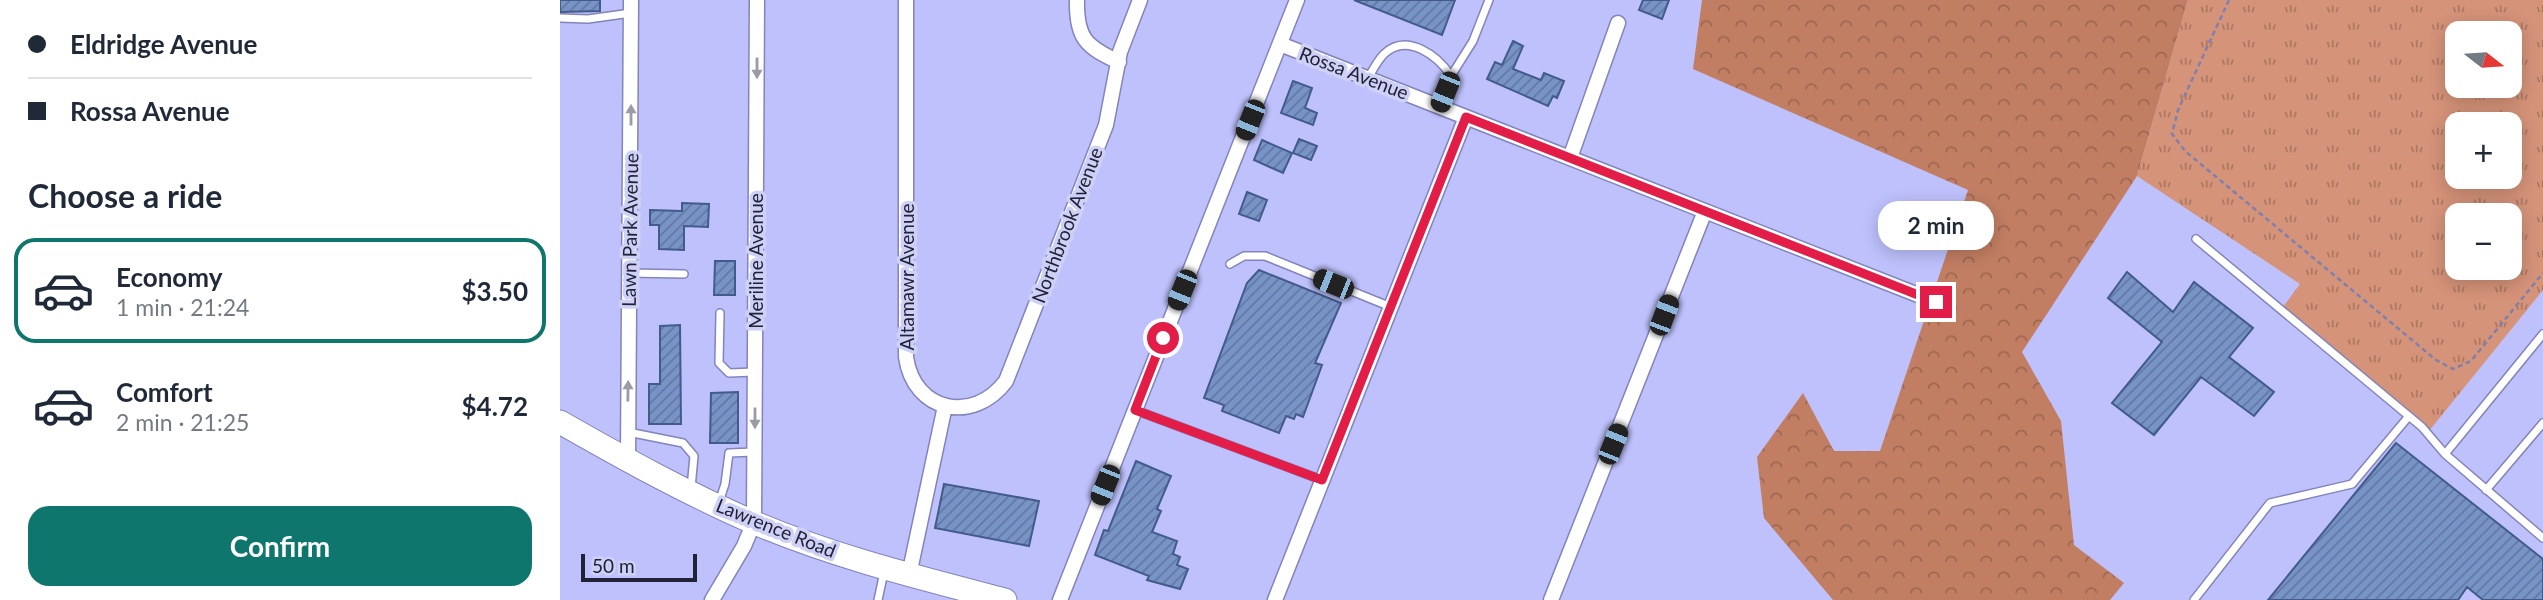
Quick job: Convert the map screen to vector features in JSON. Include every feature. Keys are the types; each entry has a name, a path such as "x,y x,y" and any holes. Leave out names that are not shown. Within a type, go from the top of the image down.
{"main road":[{"name":"Lawrence Road","path":"560,422 690,492 754,522 839,554 1001,599"}],"street":[{"name":"Meriline Avenue","path":"754,522 757,0"},
{"name":"Altamawr Avenue","path":"906,0 906,357 912,379 921,392 932,401 945,406"},
{"path":"1077,0 1079,28 1085,42 1097,52 1119,62"},
{"name":"Northbrook Avenue","path":"945,406 971,407 986,401 998,392 1006,381 1106,125 1123,43 1140,0"},
{"path":"1059,600 1297,0"},
{"name":"Lawn Park Avenue","path":"628,460 631,7"},
{"path":"1570,158 1619,23"},
{"name":"Rossa Avenue","path":"1280,44 1936,302"},
{"path":"1275,600 1466,117"},
{"path":"1551,600 1705,211"},
{"path":"909,575 945,406"},
{"path":"712,600 744,546 754,522"}],"lane":[{"path":"1438,107 1451,76 1473,41 1489,0"},
{"path":"560,18 588,19 631,7"},
{"path":"1368,79 1382,56 1400,46 1410,46 1430,54 1442,62 1451,76"},
{"path":"2196,239 2422,427 2445,454 2543,538"},
{"path":"1230,264 1244,256 1265,256 1391,307"},
{"path":"629,273 684,274"},
{"path":"720,313 719,363 729,373 755,372"},
{"path":"2445,454 2543,334"},
{"path":"1135,410 1322,480"},
{"path":"2194,600 2270,503 2352,484 2409,416"},
{"path":"2486,489 2543,423"},
{"path":"628,432 684,443 694,456 690,492"},
{"path":"718,506 725,484 729,453 754,452"},
{"path":"878,600 885,568"}],"path":[{"path":"2229,0 2178,110 2172,134 2185,151 2436,360 2453,369 2471,361 2543,273"}],"green space":[{"path":"1702,0 2188,0 2137,176 2022,352 2061,421 2074,545 2124,583 2110,600 1833,600 1764,518 1757,457 1803,393 1834,451 1880,451 1968,190 1693,69"},
{"path":"2188,0 2543,0 2543,290 2429,431 2283,307 2300,284 2137,176"}],"building":[{"path":"560,0 600,0 600,11 560,12"},
{"path":"1354,0 1455,0 1442,35"},
{"path":"1643,0 1669,0 1662,19 1639,10"},
{"path":"1513,41 1523,46 1513,69 1541,80 1544,73 1564,81 1557,98 1553,96 1548,106 1487,79 1495,62 1502,65"},
{"path":"1293,81 1312,88 1305,108 1317,113 1313,125 1281,113"},
{"path":"1299,139 1317,146 1311,160 1293,153"},
{"path":"1262,140 1292,153 1283,173 1254,160"},
{"path":"1247,192 1267,200 1259,221 1239,214"},
{"path":"682,203 709,204 708,227 684,226 684,250 659,249 659,225 650,225 650,210 682,211"},
{"path":"715,261 735,261 735,295 714,295"},
{"path":"1259,270 1341,303 1315,363 1322,365 1303,417 1296,414 1294,419 1286,416 1279,433 1222,411 1224,405 1204,398 1247,283"},
{"path":"2127,272 2173,312 2194,282 2253,328 2229,357 2274,392 2254,416 2201,377 2154,435 2112,403 2162,342 2108,298"},
{"path":"680,325 681,424 649,424 649,384 660,384 660,326"},
{"path":"738,392 738,443 710,443 711,393"},
{"path":"2396,443 2543,559 2543,600 2483,600 2467,587 2458,600 2268,600"},
{"path":"1136,461 1171,476 1157,509 1161,511 1152,532 1177,541 1173,554 1180,557 1177,565 1188,569 1180,589 1147,580 1149,576 1095,555 1104,530 1108,531"},
{"path":"944,484 1039,501 1029,546 935,528"}],"route":[{"path":"1163,338 1135,410 1322,480 1466,117 1936,302"}]}
